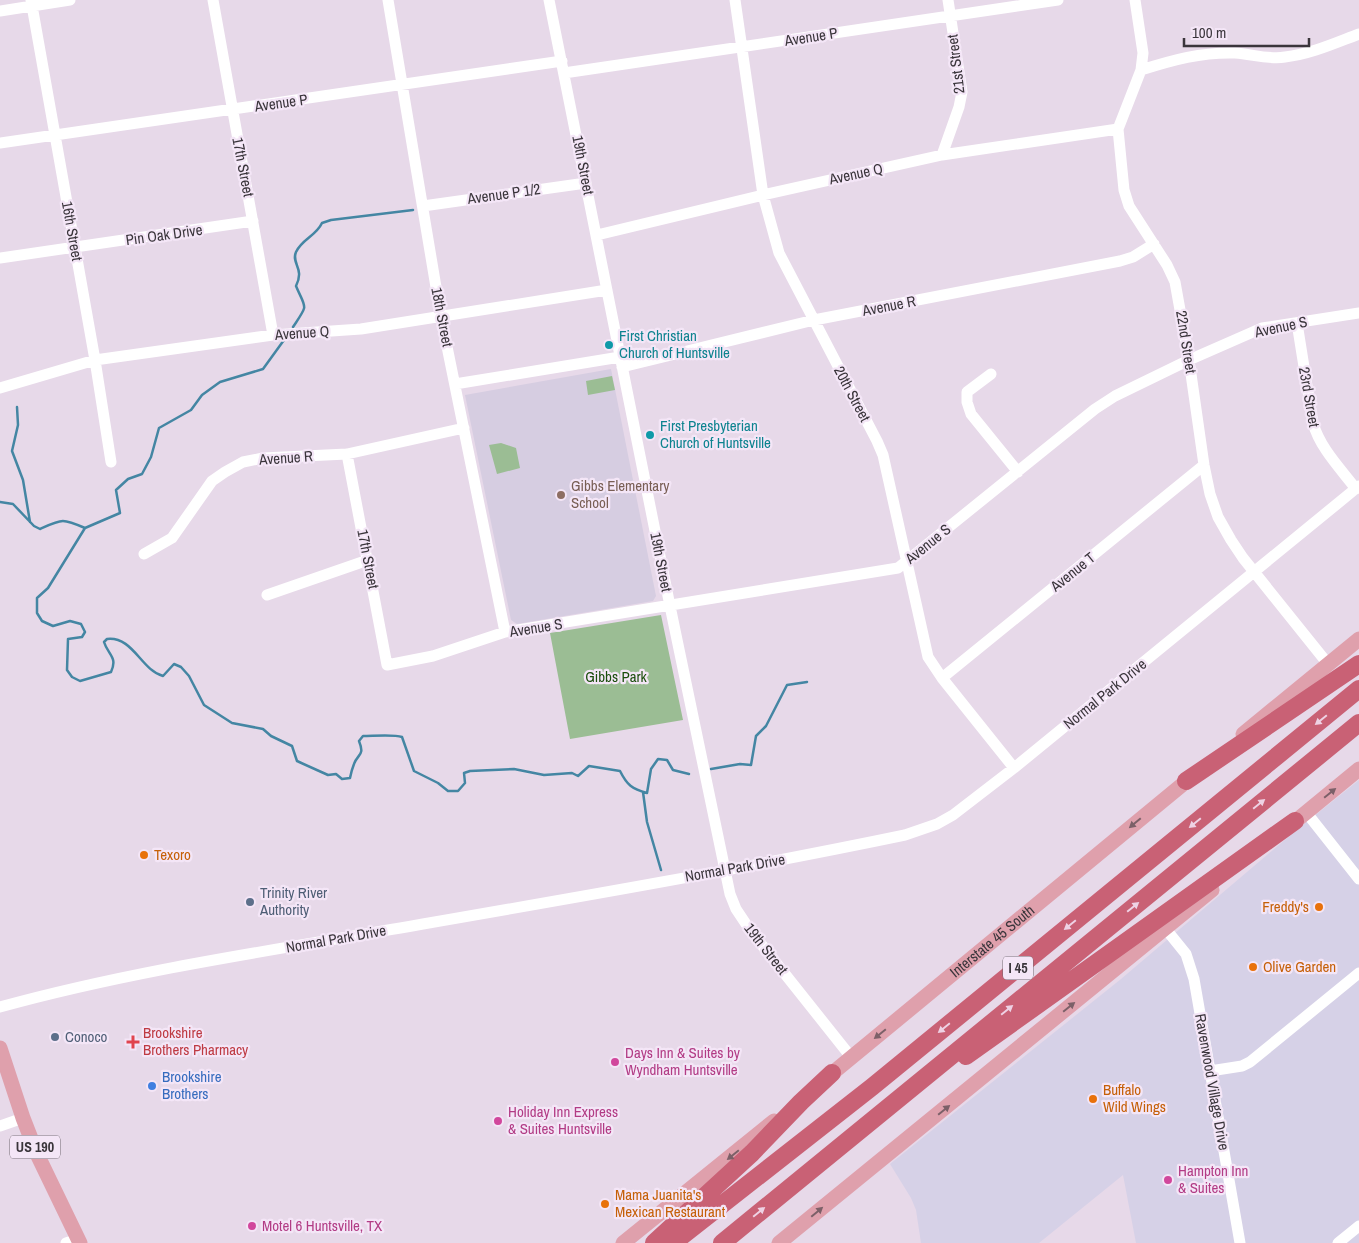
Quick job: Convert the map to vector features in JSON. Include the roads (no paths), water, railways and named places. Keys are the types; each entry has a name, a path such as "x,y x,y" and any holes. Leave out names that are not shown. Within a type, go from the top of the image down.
{"highway":[{"path":"1186,781 1359,664"},
{"name":"I 45","path":"673,1243 872,1087 1359,689"},
{"name":"I 45","path":"722,1243 1359,722"},
{"path":"882,1111 992,1039 1301,817"},
{"path":"654,1243 752,1153 832,1073"}],"main road":[{"name":"Interstate 45 South","path":"623,1243 1359,639"},
{"path":"780,1243 1359,769"},
{"name":"US 190","path":"0,1048 23,1118 75,1242"}],"street":[{"path":"0,11 31,3 70,0"},
{"name":"17th Street","path":"213,0 272,335"},
{"name":"18th Street","path":"388,0 441,317 505,632"},
{"name":"19th Street","path":"549,0 670,606 730,894 744,921 852,1057"},
{"name":"20th Street","path":"735,0 763,195 779,254 883,455 928,657 942,678 1014,768"},
{"name":"21st Street","path":"942,155 959,107 962,92 948,0"},
{"name":"Avenue P","path":"564,73 1058,0"},
{"name":"22nd Street","path":"1135,0 1143,53 1141,70 1118,129 1124,190 1129,206 1167,265 1175,282 1210,494 1218,517 1231,540 1254,572 1328,664"},
{"name":"16th Street","path":"31,3 95,360 111,462"},
{"path":"1141,70 1180,58 1211,53 1284,58 1303,54 1359,34"},
{"name":"Avenue P","path":"0,143 562,61"},
{"name":"Avenue Q","path":"597,235 942,155 1118,129"},
{"name":"Avenue P 1/2","path":"423,206 586,183"},
{"name":"Pin Oak Drive","path":"0,258 253,222"},
{"name":"Avenue R","path":"455,384 621,362 814,320 1120,261 1154,244"},
{"name":"Avenue Q","path":"0,388 95,360 272,335 361,330 608,290"},
{"name":"Avenue S","path":"387,665 434,656 505,632 898,568 1095,409 1115,396 1189,360 1262,328 1359,313"},
{"name":"23rd Street","path":"1297,323 1316,434 1358,488"},
{"path":"991,374 967,392 967,402 971,414 1018,472"},
{"name":"Avenue R","path":"144,554 172,538 212,481 243,462 264,458 347,454 464,428"},
{"name":"17th Street","path":"347,454 387,665"},
{"name":"Avenue T","path":"942,678 1204,465"},
{"name":"Normal Park Drive","path":"0,1006 98,983 188,965 724,871 877,841 922,830 953,815 1014,768 1358,488"},
{"path":"267,595 368,560"},
{"path":"1301,817 1359,878"},
{"name":"Ravenwood Village Drive","path":"1165,928 1186,954 1191,966 1240,1243"},
{"path":"1210,1071 1242,1066 1250,1062 1359,973"},
{"path":"0,1126 23,1118"},
{"path":"1338,1243 1359,1226"}],"waterway":[{"path":"293,327 304,310 304,303 296,286 299,275 295,260 296,252 322,223 331,220 413,210"},
{"path":"85,528 120,513 116,490 128,479 142,474 151,457 159,428 191,410 202,395 220,382 263,369 284,340"},
{"path":"17,407 18,425 12,451 23,480 30,522"},
{"path":"0,502 13,504 34,526 40,529 62,521 85,528 48,588 37,598 37,613 42,621 53,626 70,621 81,624 85,632 82,637 68,639 67,670 72,677 80,681 111,672 113,659 104,642 107,639 116,639 130,648 155,673 163,676 174,664 181,667 189,676 204,705 232,723 263,729 271,736 292,746 297,761 328,775 336,774 342,779 350,778 354,764 361,752 359,741 363,736 383,735 402,737 414,771 438,783 448,791 458,791 465,783 464,773 470,771 514,769 544,775 572,773 578,776 589,766 620,771 630,786 647,793 651,769 658,759 667,760 673,770 689,774"},
{"path":"711,769 740,764 751,765 756,736 766,726 787,685 807,682"},
{"path":"643,792 647,822 661,870"}],"place":[{"name":"First Christian Church of Huntsville","path":"609,345"},
{"name":"First Presbyterian Church of Huntsville","path":"650,435"},
{"name":"Gibbs Elementary School","path":"561,495"},
{"name":"Texoro","path":"144,855"},
{"name":"Trinity River Authority","path":"250,902"},
{"name":"Freddy's","path":"1319,907"},
{"name":"Olive Garden","path":"1253,967"},
{"name":"Conoco","path":"55,1037"},
{"name":"Brookshire Brothers Pharmacy","path":"133,1042"},
{"name":"Days Inn & Suites by Wyndham Huntsville","path":"615,1062"},
{"name":"Brookshire Brothers","path":"152,1086"},
{"name":"Buffalo Wild Wings","path":"1093,1099"},
{"name":"Holiday Inn Express & Suites Huntsville","path":"498,1121"},
{"name":"Hampton Inn & Suites","path":"1168,1180"},
{"name":"Mama Juanita's Mexican Restaurant","path":"605,1204"},
{"name":"Motel 6 Huntsville, TX","path":"252,1226"}],"park label":[{"name":"Gibbs Park","path":"616,677"}]}
